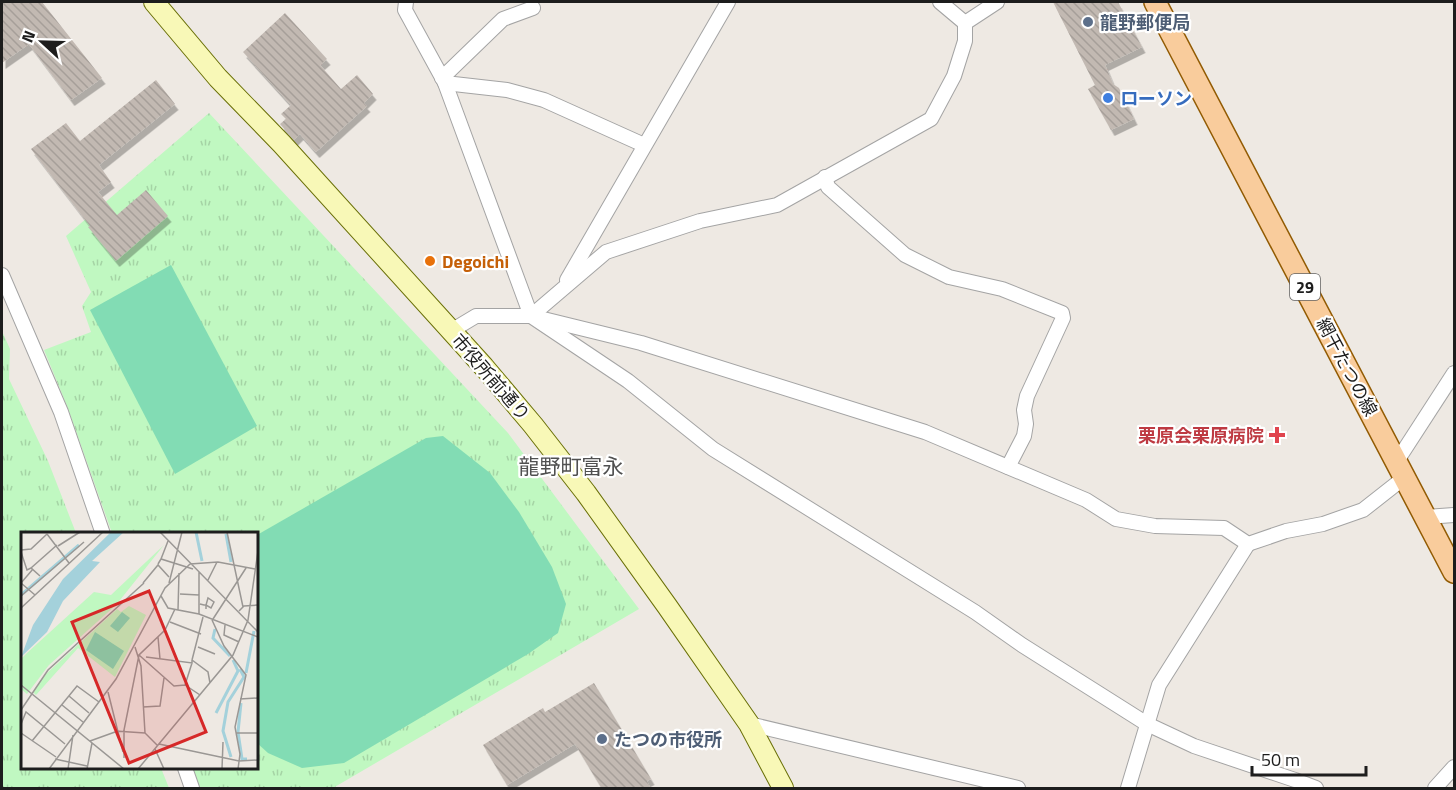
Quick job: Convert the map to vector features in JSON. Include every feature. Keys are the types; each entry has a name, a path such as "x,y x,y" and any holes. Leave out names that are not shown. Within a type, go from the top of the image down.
{"main road":[{"name":"網干たつの線","path":"1155,2 1455,572"}],"street":[{"name":"市役所前通り","path":"154,2 218,78 282,144 533,425 586,493 749,724 783,789"},
{"path":"406,2 405,10 443,80 531,316 628,381 713,449 975,612 1022,645 1147,724 1194,746 1296,780 1316,789"},
{"path":"563,287 728,2"},
{"path":"940,2 965,23"},
{"path":"965,23 997,2"},
{"path":"443,80 503,19 532,8"},
{"path":"531,316 606,252 700,221 777,206 931,119 954,76 964,40 965,23"},
{"path":"443,80 507,90 544,100 644,145"},
{"path":"825,177 828,186 905,255 949,277 1002,289 1062,313 1063,318 1027,396 1024,410 1026,424 1024,436 1008,468"},
{"path":"2,275 61,412 102,532"},
{"path":"451,331 476,316 531,316 641,343 925,432 1086,500 1116,519 1155,526 1224,528 1248,544"},
{"path":"1128,789 1159,685 1248,544 1286,531 1323,524 1363,510 1401,469 1455,373"},
{"path":"1425,517 1455,515"},
{"path":"749,724 1018,789"},
{"path":"1435,789 1455,767"},
{"path":"185,769 192,789"}],"green space":[{"path":"209,113 508,433 639,609 333,788 199,788 192,769 258,769 258,532 112,532 67,406 44,350 91,332 82,306 91,292 66,236"},
{"path":"171,265 257,426 175,474 90,310"},
{"path":"2,331 10,349 9,379 48,461 76,532 21,532 21,769 161,769 169,788 2,788"},
{"path":"443,436 490,473 519,512 552,567 566,604 558,633 528,654 344,763 302,768 268,753 258,744 258,534 426,438"}],"building":[{"path":"2,2 42,2 102,78 71,100 29,44 2,63"},
{"path":"1053,2 1118,2 1142,47 1105,65 1113,84 1119,88 1134,119 1111,130 1088,89 1095,85"},
{"path":"285,13 327,59 320,65 341,89 357,75 373,94 364,103 367,106 316,152 300,134 294,140 280,124 286,119 281,114 291,105 243,52"},
{"path":"156,80 175,104 99,165 111,182 98,192 117,215 146,190 168,216 116,261 31,149 66,123 80,141"},
{"path":"594,683 651,779 647,781 651,789 602,789 575,744 507,785 483,745 543,708 545,712"}],"place":[{"name":"龍野郵便局","path":"1088,22"},
{"name":"ローソン","path":"1108,98"},
{"name":"Degoichi","path":"430,261"},
{"name":"栗原会栗原病院","path":"1277,435"},
{"name":"たつの市役所","path":"602,739"}],"district":[{"name":"龍野町富永","path":"571,466"}]}
